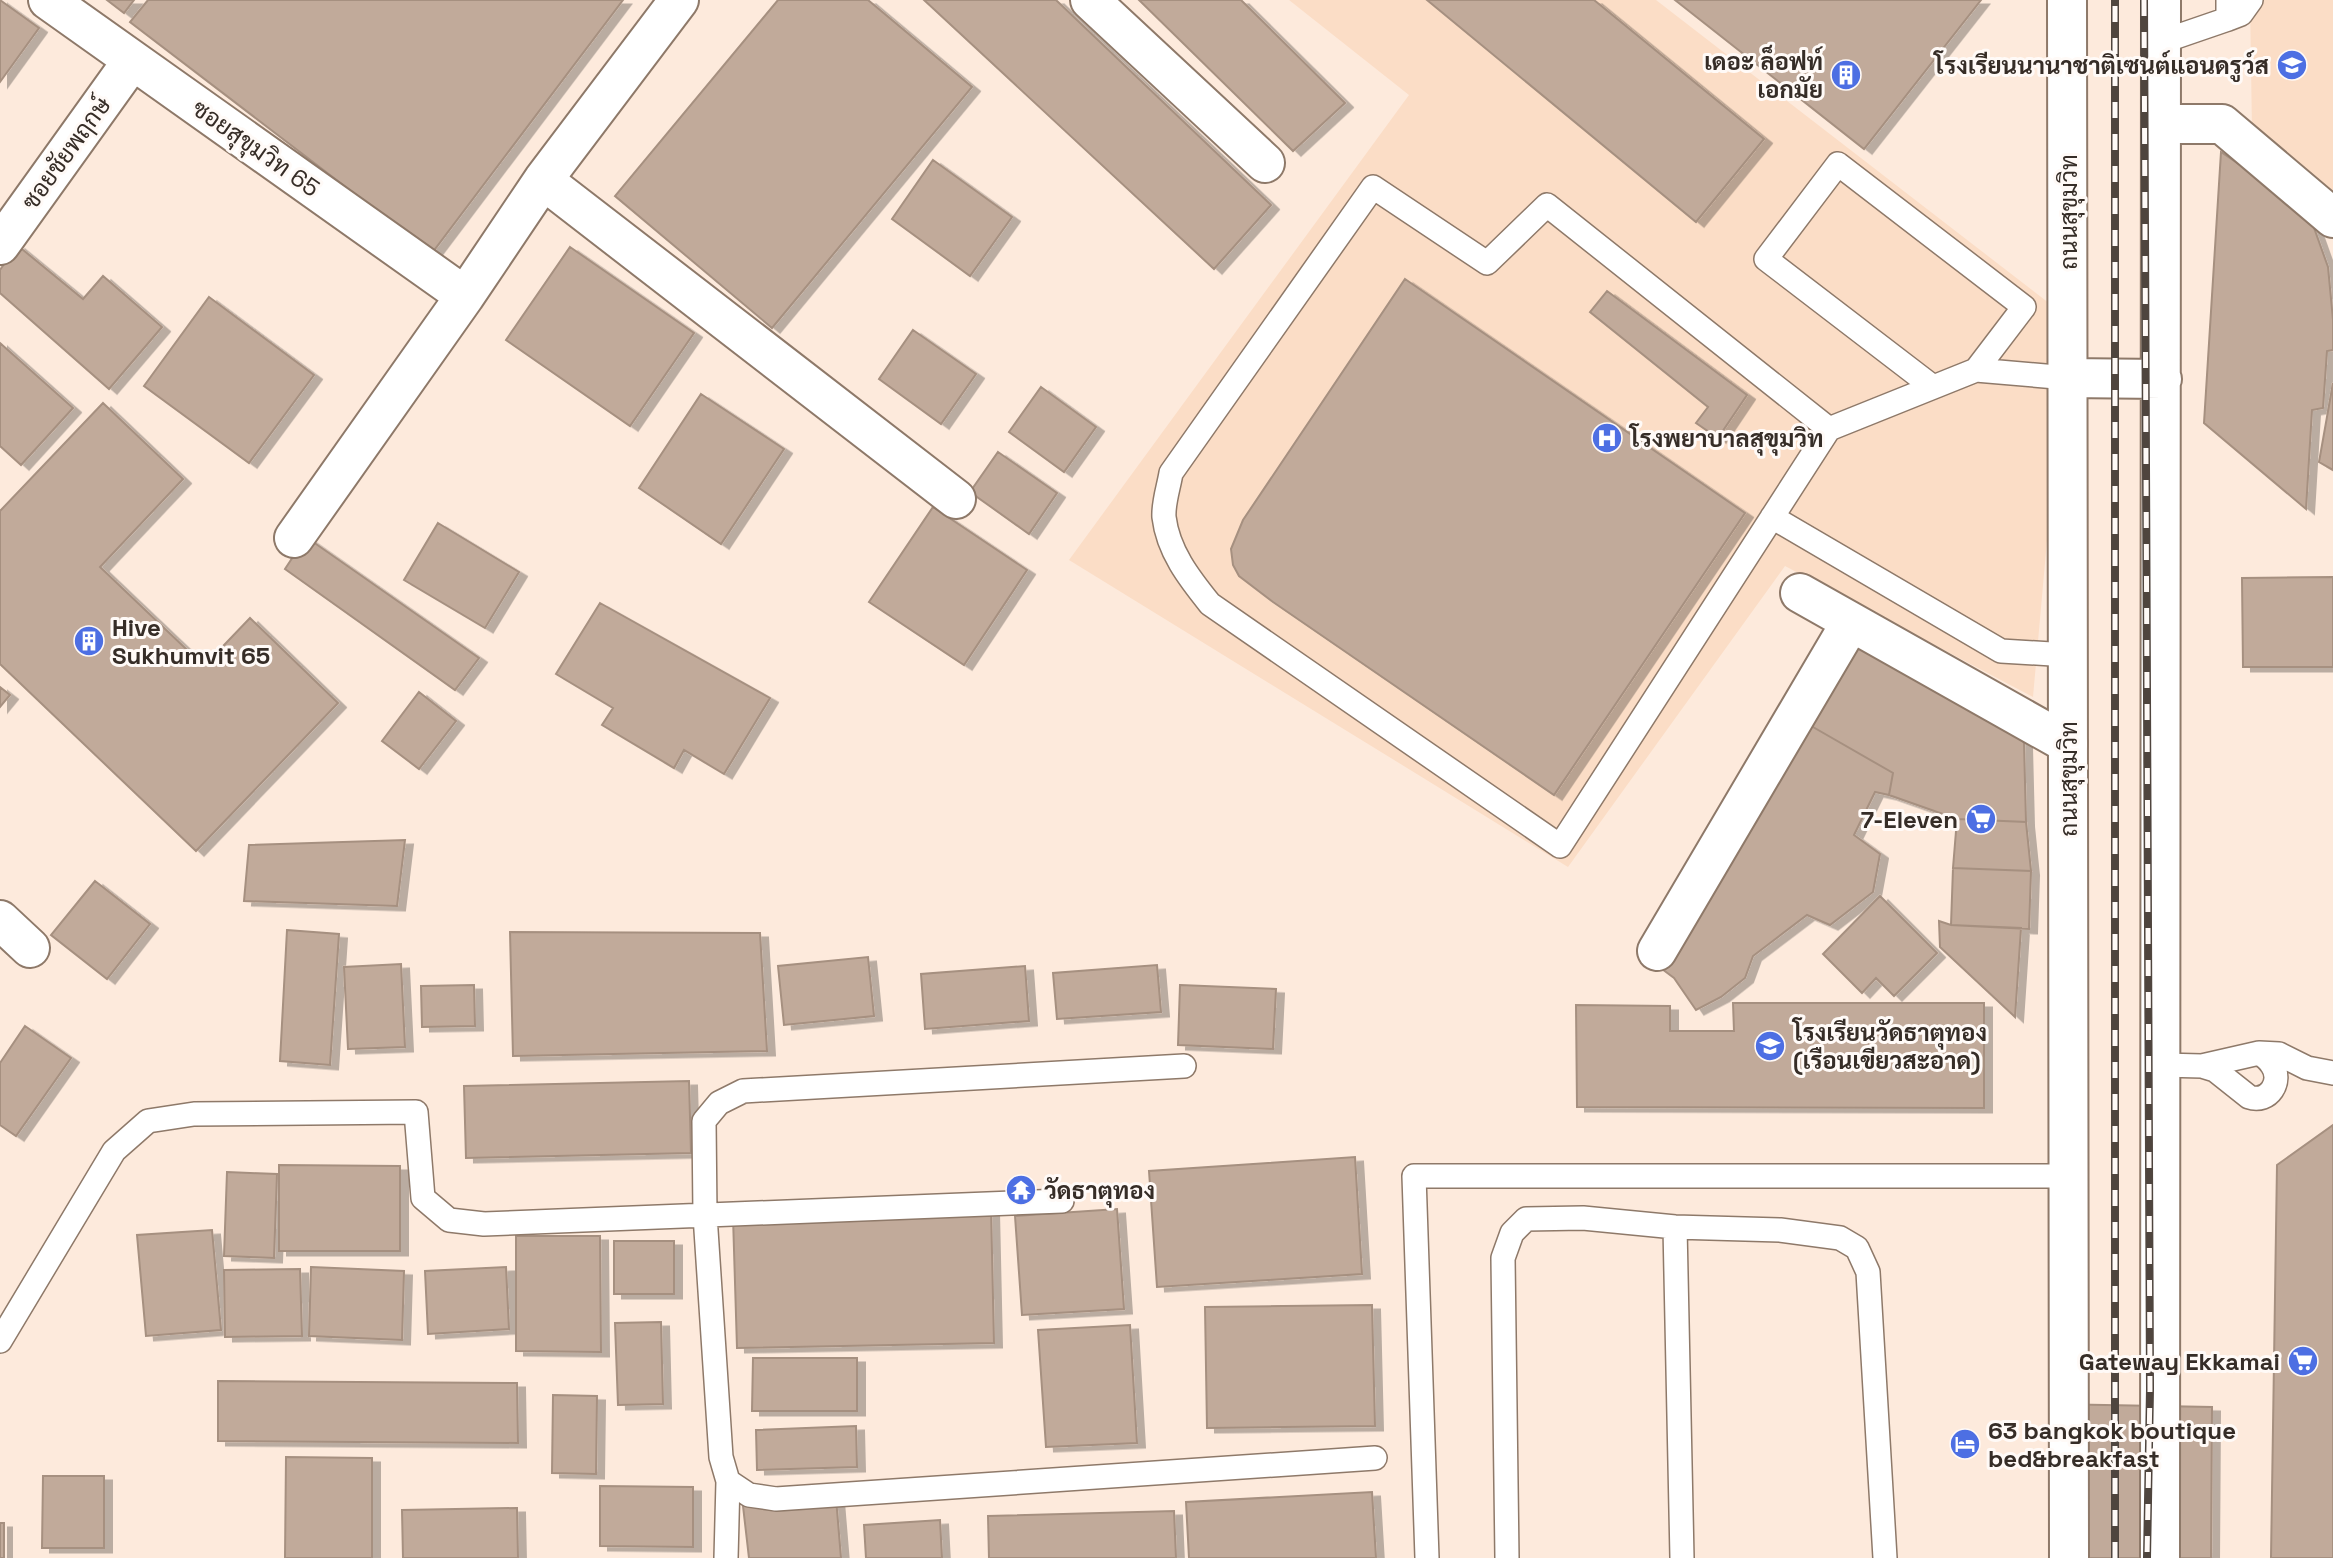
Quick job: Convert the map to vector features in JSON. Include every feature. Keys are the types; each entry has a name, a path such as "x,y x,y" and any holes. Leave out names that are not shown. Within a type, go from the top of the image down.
{"main road":[{"name":"ซอยสุขุมวิท 65","path":"48,0 465,296"},
{"path":"294,538 544,180 679,0"},
{"path":"1090,0 1265,163"},
{"name":"ถนนสุขุมวิท","path":"2067,0 2069,1558"},
{"path":"2160,1558 2161,0"},
{"name":"ซอยชัยพฤกษ์","path":"0,245 132,61"},
{"path":"2162,124 2222,124 2333,218"},
{"path":"544,180 956,499"},
{"path":"2068,377 2162,379"},
{"path":"1800,593 2068,744"},
{"path":"1657,951 1851,622"},
{"path":"0,920 30,948"}],"lane":[{"path":"2161,42 2228,9 2241,14 2251,0"},
{"path":"1933,387 1766,259 1839,164 2024,307 1976,370"},
{"path":"1829,429 1547,205 1487,263 1373,187 1171,473 1164,515 1172,548 1188,577 1210,604 1560,846 1829,429 1976,370 2068,377"},
{"path":"1772,517 2001,651 2068,655"},
{"path":"2162,1065 2202,1066 2259,1053 2279,1054 2307,1068 2333,1073"},
{"path":"2202,1066 2215,1070 2249,1097 2263,1098 2274,1088 2276,1077 2273,1065 2259,1053"},
{"path":"726,1558 729,1482 721,1457 705,1216 704,1121 719,1103 743,1091 1185,1066"},
{"path":"0,1341 114,1152 148,1121 194,1114 416,1112 423,1198 449,1220 484,1224 1062,1201"},
{"path":"1427,1558 1414,1176 2068,1176"},
{"path":"1507,1558 1503,1258 1512,1233 1526,1219 1583,1218 1675,1227 1780,1230 1840,1238 1857,1248 1868,1272 1885,1558"},
{"path":"1675,1227 1682,1558"},
{"path":"729,1482 749,1495 776,1499 1375,1458"}],"shaded area":[{"name":"โรงพยาบาลสุขุมวิท","path":"1289,0 1656,0 2067,317 2033,697 1785,566 1568,867 1069,560 1409,95"},
{"name":"โรงเรียนนานาชาติเซนต์แอนดรูว์ส","path":"2250,0 2333,0 2333,194 2252,131"}],"building":[{"path":"0,0 39,28 0,82"},
{"path":"107,0 134,0 124,13"},
{"path":"148,0 623,0 432,253 130,22"},
{"path":"778,0 868,0 972,87 772,328 615,196"},
{"path":"924,0 1056,0 1271,205 1214,269"},
{"path":"1139,0 1241,0 1345,103 1293,151"},
{"path":"1427,0 1594,0 1764,139 1696,222"},
{"name":"เดอะ ล็อฟท์ เอกมัย","path":"1675,0 1981,0 1864,149"},
{"path":"2221,152 2308,211 2328,267 2333,350 2327,351 2323,408 2312,410 2306,509 2204,423"},
{"path":"933,160 1012,217 970,276 892,219"},
{"path":"17,245 83,299 103,276 162,327 109,389 0,293 0,270"},
{"path":"570,247 694,333 630,426 506,340"},
{"name":"โรงพยาบาลสุขุมวิท","path":"1405,279 1745,513 1554,795 1273,602 1239,576 1233,565 1231,549 1243,520"},
{"path":"1607,291 1747,395 1718,438 1696,423 1708,407 1590,312"},
{"path":"209,297 314,375 249,463 144,386"},
{"path":"913,330 976,374 941,424 879,379"},
{"path":"0,343 73,408 21,465 0,446"},
{"path":"2333,383 2333,470 2319,462"},
{"path":"1041,387 1096,427 1064,472 1009,432"},
{"path":"701,394 784,449 721,544 639,488"},
{"name":"Hive Sukhumvit 65","path":"103,403 183,479 100,567 204,666 250,618 338,703 196,851 0,664 0,511"},
{"path":"998,452 1057,493 1029,534 970,492"},
{"path":"933,507 1027,570 964,665 869,602"},
{"path":"438,523 519,572 485,628 404,580"},
{"path":"306,537 479,658 455,690 285,569"},
{"path":"2333,577 2333,667 2243,667 2242,578"},
{"path":"600,603 770,698 724,774 684,750 674,768 602,725 613,708 556,674"},
{"path":"1859,635 2011,721 2024,743 2026,822 1957,819 1889,795 1893,773 1806,723"},
{"path":"0,687 10,695 0,707"},
{"path":"419,692 456,721 419,769 382,741"},
{"path":"1806,723 1893,773 1889,795 1875,792 1854,835 1880,854 1873,892 1830,925 1807,915 1753,956 1745,978 1721,997 1696,1010 1674,978 1658,966"},
{"path":"1957,819 2026,822 2031,871 1953,868"},
{"path":"405,840 397,906 244,901 249,845"},
{"path":"1953,868 2031,871 2029,929 1951,925"},
{"path":"95,881 150,924 107,979 51,935"},
{"path":"1880,896 1937,953 1894,996 1876,978 1862,993 1823,954"},
{"path":"1939,921 1951,925 2021,928 2015,1017 1940,947"},
{"path":"287,930 339,934 330,1065 280,1061"},
{"path":"510,932 760,933 767,1051 513,1056"},
{"path":"868,957 874,1016 784,1025 778,966"},
{"path":"401,964 405,1047 348,1049 344,967"},
{"path":"1157,965 1161,1012 1057,1019 1053,973"},
{"path":"1025,966 1029,1021 925,1029 921,974"},
{"path":"474,985 475,1026 422,1027 421,986"},
{"path":"1180,985 1276,989 1273,1049 1178,1045"},
{"path":"1733,1003 1984,1003 1984,1108 1577,1107 1576,1005 1670,1006 1670,1031 1734,1031"},
{"path":"25,1026 71,1058 16,1136 0,1125 0,1063"},
{"path":"689,1081 691,1153 466,1158 464,1086"},
{"name":"Gateway Ekkamai","path":"2333,1125 2333,1558 2271,1558 2277,1165"},
{"path":"1355,1157 1362,1274 1157,1287 1149,1171"},
{"path":"279,1165 400,1166 400,1251 279,1251"},
{"path":"227,1172 277,1174 274,1258 224,1256"},
{"path":"991,1208 994,1343 737,1348 733,1217"},
{"path":"1117,1209 1124,1309 1022,1315 1015,1216"},
{"path":"212,1230 221,1330 146,1336 137,1235"},
{"path":"516,1236 600,1236 601,1352 516,1351"},
{"path":"614,1241 674,1241 674,1294 614,1294"},
{"path":"311,1267 404,1271 402,1340 309,1336"},
{"path":"506,1267 509,1329 428,1334 425,1271"},
{"path":"300,1269 302,1336 225,1337 224,1270"},
{"path":"1372,1305 1375,1426 1207,1428 1205,1307"},
{"path":"661,1322 663,1404 618,1405 615,1323"},
{"path":"1130,1325 1137,1443 1046,1447 1038,1330"},
{"path":"753,1358 857,1358 857,1411 752,1411"},
{"path":"218,1381 517,1383 518,1443 218,1441"},
{"path":"553,1395 597,1396 596,1474 552,1473"},
{"path":"2051,1404 2212,1407 2211,1558 2050,1558"},
{"path":"856,1426 857,1467 757,1470 756,1430"},
{"path":"286,1457 372,1458 372,1558 285,1558"},
{"path":"43,1476 104,1476 104,1548 42,1548"},
{"path":"600,1486 693,1487 693,1547 600,1546"},
{"path":"1372,1492 1376,1558 1189,1558 1186,1502"},
{"path":"836,1498 841,1558 749,1558 743,1506"},
{"path":"517,1508 518,1558 403,1558 402,1510"},
{"path":"1174,1511 1176,1558 989,1558 988,1516"},
{"path":"940,1520 942,1558 866,1558 864,1525"},
{"path":"0,1523 4,1523 4,1558 0,1558"}],"railway":[{"path":"2115,0 2115,1558"},
{"path":"2144,0 2150,1389 2147,1558"}],"place":[{"name":"โรงเรียนนานาชาติเซนต์แอนดรูว์ส","path":"2292,65"},
{"name":"เดอะ ล็อฟท์ เอกมัย","path":"1846,75"},
{"name":"โรงพยาบาลสุขุมวิท","path":"1607,438"},
{"name":"Hive Sukhumvit 65","path":"89,641"},
{"name":"7-Eleven","path":"1981,819"},
{"name":"โรงเรียนวัดธาตุทอง (เรือนเขียวสะอาด)","path":"1770,1046"},
{"name":"วัดธาตุทอง","path":"1021,1190"},
{"name":"Gateway Ekkamai","path":"2303,1361"},
{"name":"63 bangkok boutique bed&breakfast","path":"1965,1444"}]}
